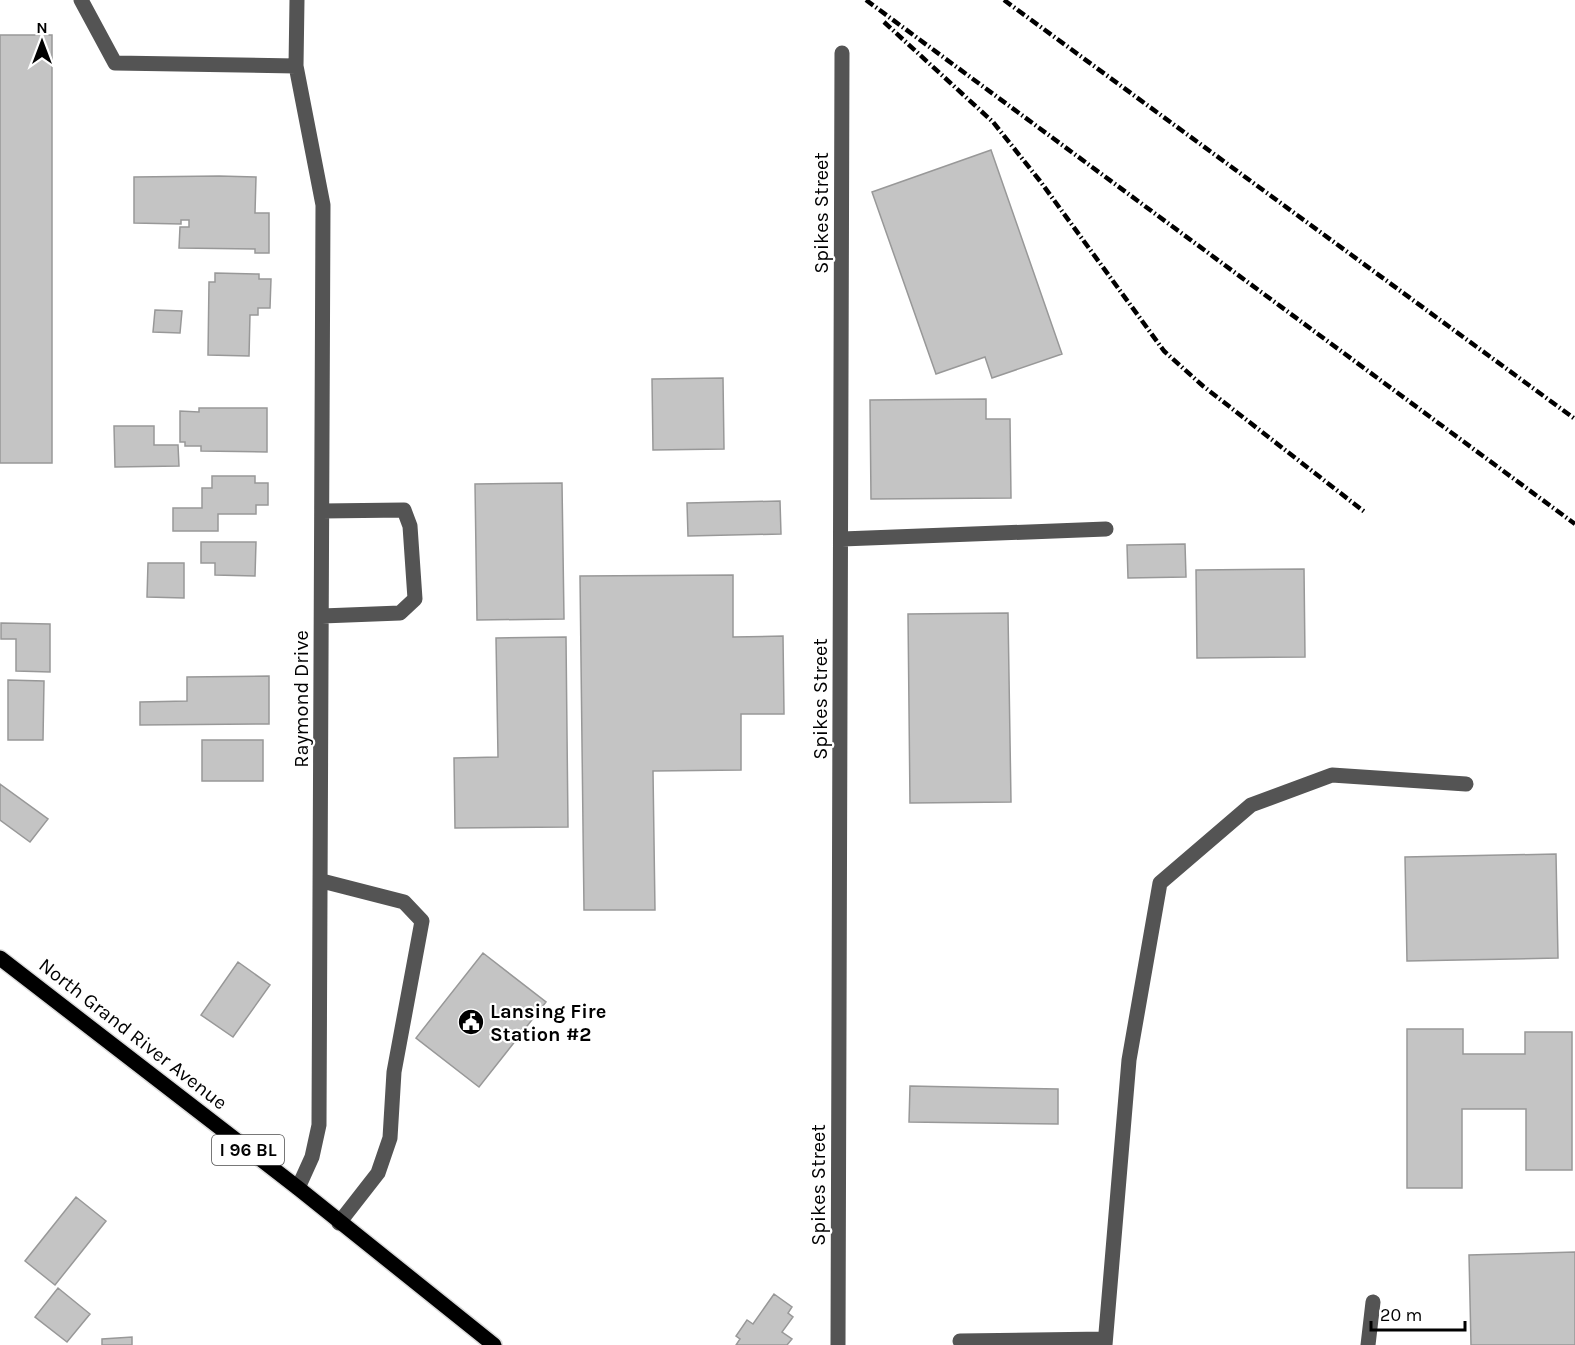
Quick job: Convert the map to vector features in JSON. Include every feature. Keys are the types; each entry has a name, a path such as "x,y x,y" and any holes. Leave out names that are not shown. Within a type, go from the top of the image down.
{"main road":[{"name":"North Grand River Avenue","path":"0,958 298,1188 494,1345"}],"street":[{"path":"81,0 115,63 296,66"},
{"name":"Raymond Drive","path":"297,0 296,66 323,205 322,881 319,1125 312,1157 298,1188"},
{"name":"Spikes Street","path":"838,1345 842,53"},
{"path":"322,511 404,510 410,526 415,599 400,613 322,616"},
{"path":"842,538 1106,529"},
{"path":"960,1341 1105,1342 1129,1060 1160,884 1251,805 1332,775 1466,784"},
{"path":"322,881 404,902 422,921 394,1072 390,1138 378,1173 339,1222"},
{"path":"1368,1345 1373,1302"}],"building":[{"path":"0,35 52,35 52,463 0,463"},
{"path":"991,150 1062,354 992,378 985,357 936,374 872,192"},
{"path":"134,177 256,177 255,213 269,213 269,253 255,253 255,249 179,248 180,227 189,227 189,220 181,220 181,224 134,223"},
{"path":"215,273 259,274 259,279 271,279 270,308 258,308 258,315 250,315 249,356 208,355 209,282 215,282"},
{"path":"155,310 182,311 180,333 153,332"},
{"path":"723,378 724,449 653,450 652,379"},
{"path":"986,399 986,419 1010,419 1011,498 871,499 870,400"},
{"path":"199,408 267,408 267,452 201,451 201,446 185,446 185,442 180,442 180,411 199,412"},
{"path":"114,426 154,426 154,445 178,445 179,466 115,467"},
{"path":"212,476 255,476 255,483 268,483 268,505 256,505 256,514 218,514 218,531 173,531 173,508 202,508 202,488 212,488"},
{"path":"562,483 564,619 477,620 475,484"},
{"path":"780,501 781,534 688,536 687,503"},
{"path":"201,542 256,542 255,576 215,575 215,563 201,563"},
{"path":"1185,544 1186,577 1128,578 1127,545"},
{"path":"148,563 184,563 184,598 147,597"},
{"path":"1304,569 1305,657 1197,658 1196,570"},
{"path":"733,575 733,637 783,636 784,714 741,714 741,770 653,771 655,910 584,910 580,576"},
{"path":"1008,613 1011,802 910,803 908,614"},
{"path":"1,623 50,624 50,672 16,671 16,639 1,639"},
{"path":"566,637 568,827 455,828 454,758 498,757 496,638"},
{"path":"269,676 269,724 140,725 140,702 187,701 187,677"},
{"path":"8,680 44,681 43,740 8,740"},
{"path":"202,740 263,740 263,781 202,781"},
{"path":"0,784 48,819 30,842 0,820"},
{"path":"1556,854 1558,958 1407,961 1405,857"},
{"path":"483,953 546,1002 479,1087 416,1038"},
{"path":"238,962 270,985 233,1037 201,1015"},
{"path":"1407,1029 1463,1029 1463,1054 1525,1054 1525,1032 1572,1032 1572,1170 1526,1170 1526,1109 1462,1109 1462,1188 1407,1188"},
{"path":"910,1086 1058,1089 1058,1124 909,1122"},
{"path":"76,1197 106,1221 55,1285 25,1261"},
{"path":"1575,1252 1575,1345 1471,1345 1469,1255"},
{"path":"58,1288 90,1314 67,1342 35,1317"},
{"path":"774,1294 792,1307 788,1313 793,1317 782,1332 792,1339 787,1345 736,1345 740,1339 736,1336 747,1320 753,1324"},
{"path":"132,1337 132,1345 102,1345 102,1339"}],"railway":[{"path":"866,0 1575,524"},
{"path":"1004,0 1575,419"},
{"path":"884,22 993,122 1040,181 1164,351 1203,386 1366,513"}],"place":[{"name":"Lansing Fire Station #2","path":"471,1022"}]}
